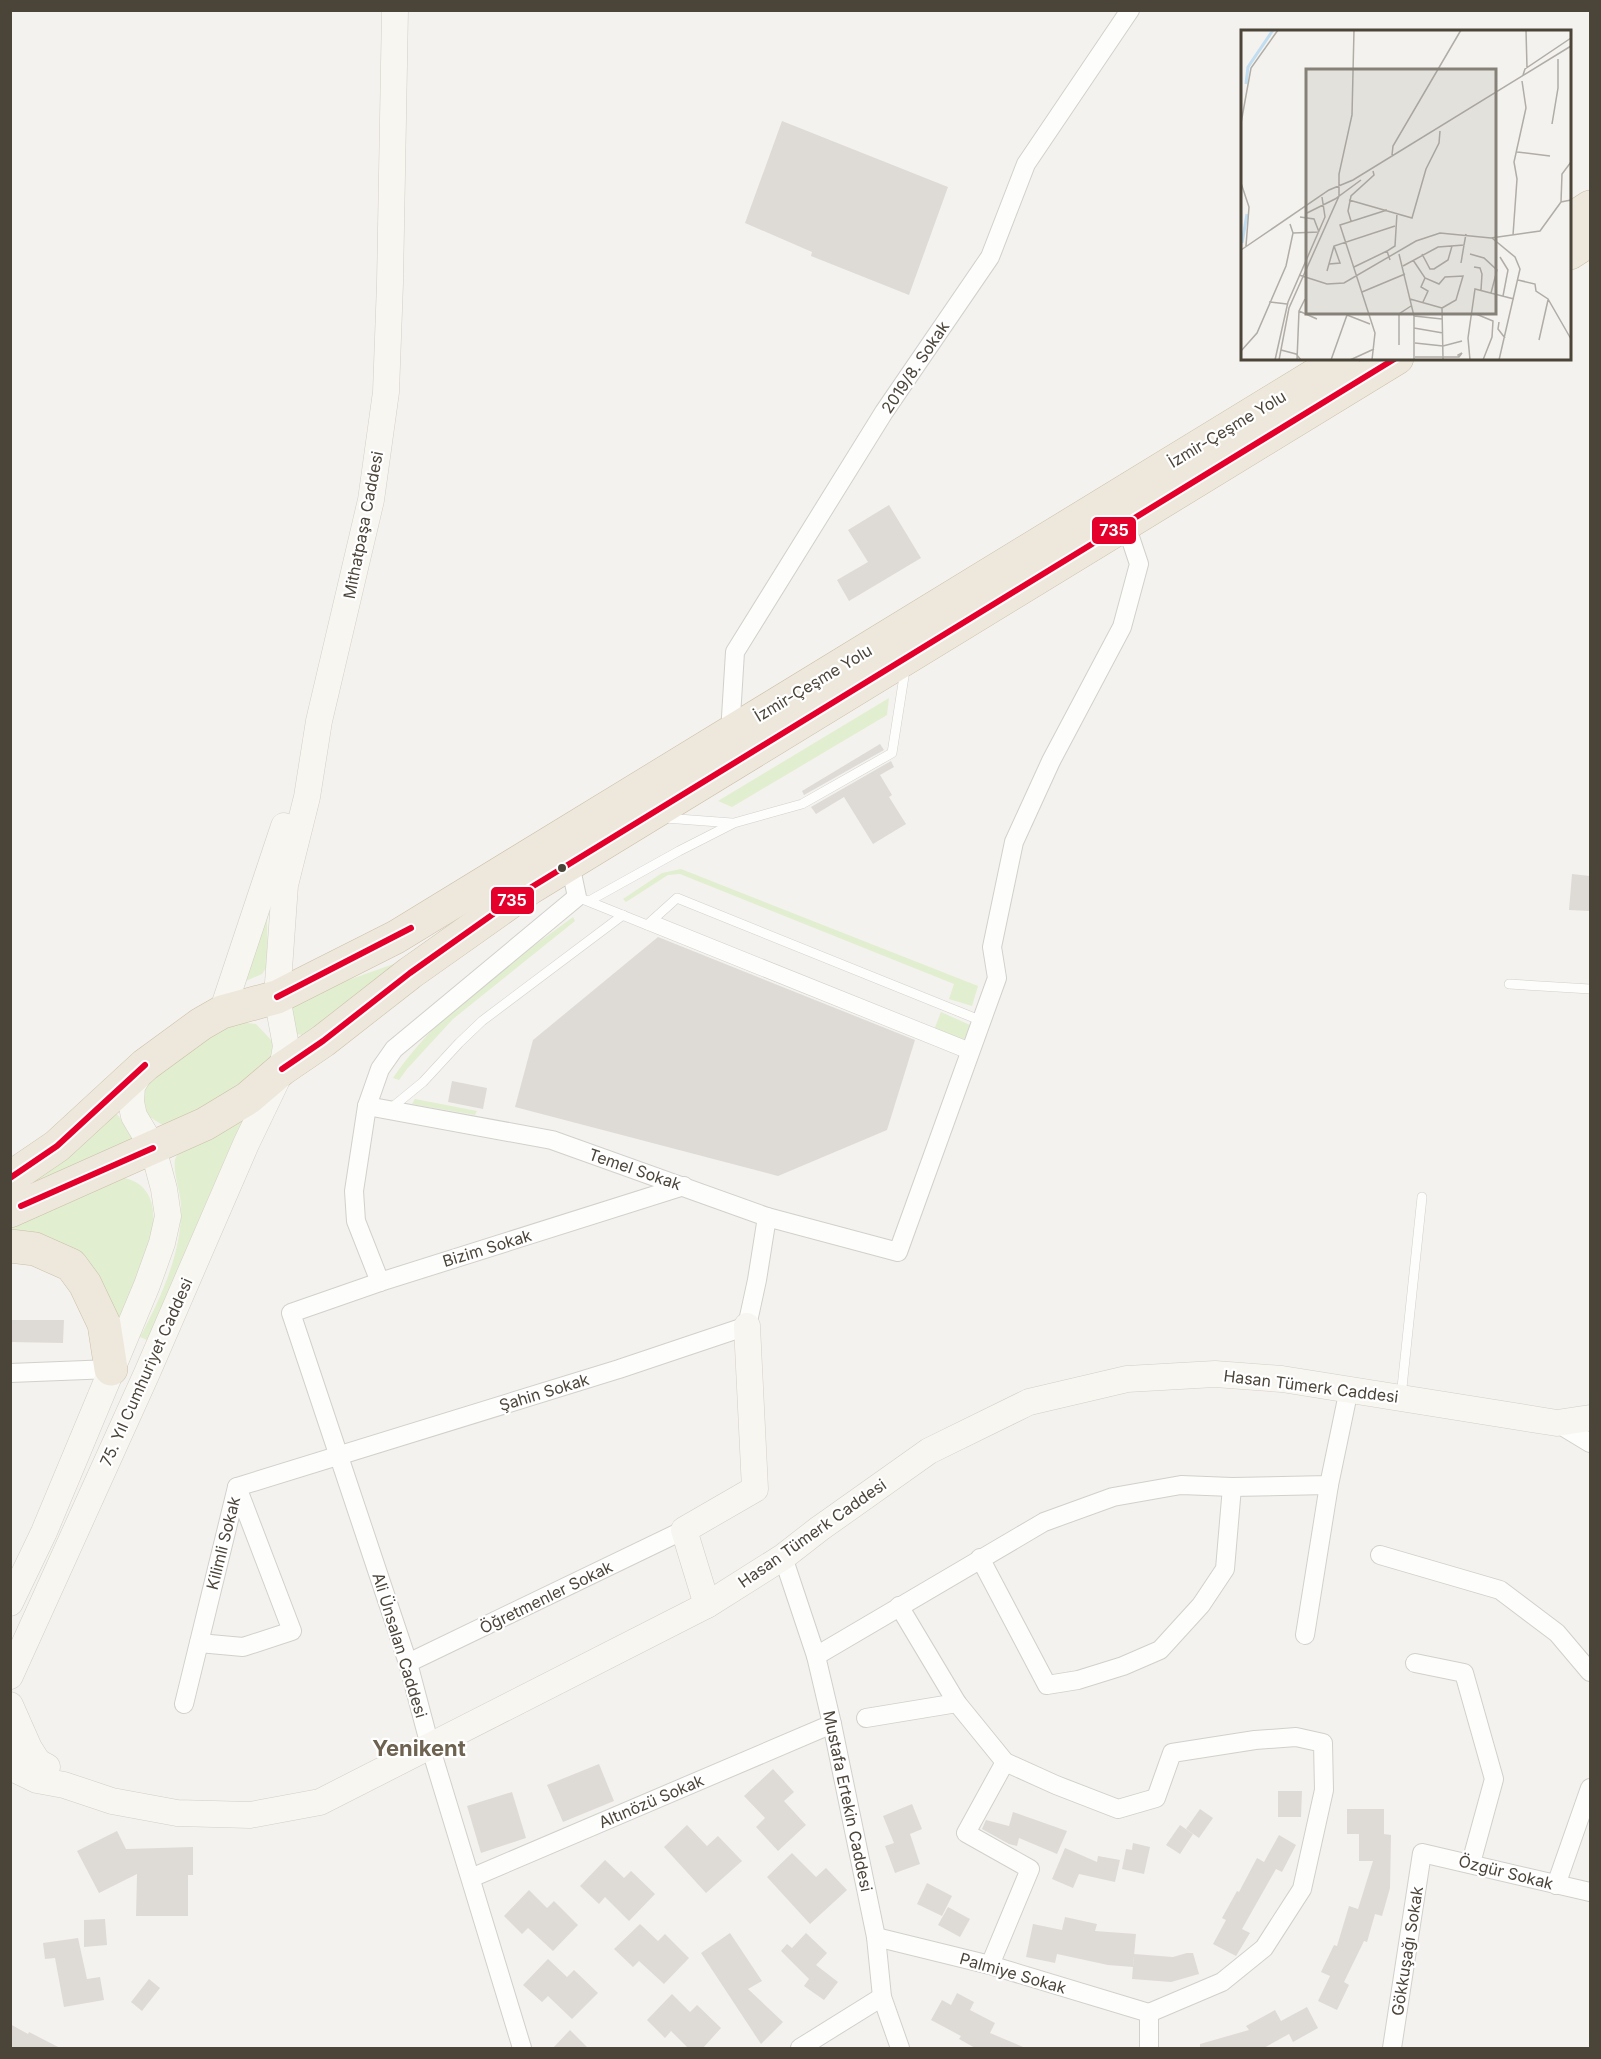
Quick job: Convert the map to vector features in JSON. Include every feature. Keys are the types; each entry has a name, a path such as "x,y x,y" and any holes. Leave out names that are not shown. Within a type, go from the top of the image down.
{"highway":[{"path":"1571,218 1590,207"},
{"path":"1571,252 1590,240"},
{"name":"İzmir-Çeşme Yolu","path":"145,1065 201,1024 222,1012 276,997 396,937 1340,360"},
{"name":"İzmir-Çeşme Yolu","path":"153,1148 205,1124 248,1098 282,1069 323,1041 410,973 531,888 1394,360"},
{"path":"10,1178 57,1146 145,1065"},
{"path":"10,1211 153,1148"},
{"path":"10,1246 35,1249 71,1264 85,1284 104,1324 111,1369"}],"street":[{"name":"Mithatpaşa Caddesi","path":"282,1069 286,1046 276,997 285,885 307,797 319,721 371,500 386,392 395,10"},
{"name":"2019/8. Sokak","path":"730,734 735,652 884,412 990,257 1026,164 1130,10"},
{"path":"971,1051 997,978 992,947 1014,842 1051,760 1122,627 1139,564 1126,525"},
{"path":"222,1012 319,721"},
{"path":"380,1282 357,1221 354,1201 367,1106 380,1069 394,1049 583,899 570,864"},
{"path":"280,951 285,959 298,969 308,972 327,972"},
{"name":"Temel Sokak","path":"367,1106 552,1140 767,1216 898,1252 971,1051"},
{"name":"75. Yıl Cumhuriyet Caddesi","path":"10,1604 44,1532 147,1286 162,1243 168,1216 164,1190 153,1148 134,1116 131,1102 132,1086 145,1065"},
{"name":"75. Yıl Cumhuriyet Caddesi","path":"10,1676 147,1373 246,1144 282,1069"},
{"name":"Bizim Sokak","path":"291,1314 380,1282 684,1186"},
{"path":"707,1605 684,1530 755,1489 747,1326 767,1216"},
{"name":"Ali Ünsalan Caddesi","path":"291,1314 408,1663 430,1746 522,2049"},
{"name":"Şahin Sokak","path":"340,1455 619,1370 747,1326"},
{"path":"10,1373 111,1369"},
{"name":"Hasan Tümerk Caddesi","path":"10,1767 37,1780 64,1785 112,1801 177,1813 250,1815 320,1802 707,1605 783,1557 819,1528 929,1451 1029,1402 1127,1379 1215,1374 1282,1379 1557,1423 1590,1418"},
{"path":"1305,1635 1329,1485 1349,1389"},
{"path":"1557,1423 1590,1443"},
{"name":"Kilimli Sokak","path":"184,1704 237,1487 340,1455"},
{"path":"816,1656 1044,1522 1113,1497 1181,1485 1232,1487 1329,1485"},
{"path":"199,1643 243,1647 292,1631 237,1487"},
{"path":"980,1558 1047,1685 1078,1680 1123,1666 1160,1650 1201,1605 1225,1569 1232,1487"},
{"name":"Öğretmenler Sokak","path":"408,1663 684,1530"},
{"path":"1380,1555 1500,1590 1557,1634 1590,1672"},
{"name":"Mustafa Ertekin Caddesi","path":"783,1557 816,1656 876,1938 882,1997 900,2049"},
{"path":"899,1606 957,1703 1005,1762 1118,1809 1156,1798 1172,1753 1255,1740 1296,1737 1323,1743 1324,1790 1302,1889 1264,1948 1222,1982 1149,2013 1149,2049"},
{"path":"1415,1663 1464,1673 1479,1722 1494,1779 1471,1863"},
{"path":"866,1718 957,1703"},
{"path":"10,1705 29,1748 38,1762"},
{"name":"Altınözü Sokak","path":"471,1878 832,1724"},
{"path":"10,1747 46,1767 64,1785"},
{"path":"990,1965 1030,1869 966,1833 1005,1762"},
{"path":"1556,1885 1590,1788"},
{"name":"Özgür Sokak","path":"1422,1852 1590,1892"},
{"name":"Gökkuşağı Sokak","path":"1392,2049 1422,1852"},
{"name":"Palmiye Sokak","path":"876,1938 990,1965 1149,2013"},
{"path":"800,2049 882,1997"}],"lane":[{"path":"583,899 734,823 802,804 892,753 906,658"},
{"path":"648,817 734,823"},
{"path":"650,923 677,898 982,1021"},
{"path":"583,899 673,931 971,1051"},
{"path":"388,1110 423,1082 482,1021 623,915"},
{"path":"1509,984 1590,989"},
{"path":"1401,1397 1422,1197"}],"green space":[{"path":"889,698 887,715 732,807 718,801"},
{"path":"681,869 978,986 972,1006 949,999 954,984 680,874 668,875 626,902 623,899 662,873"},
{"path":"270,895 267,922 268,965 262,974 239,984"},
{"path":"573,917 575,921 453,1019 399,1080 393,1078 431,1031 453,1010 500,971"},
{"path":"405,960 303,1035 296,1034 293,1005 300,997"},
{"path":"941,1012 970,1025 963,1042 934,1030"},
{"path":"240,1022 256,1024 273,1042 271,1057 265,1071 173,1125 161,1124 145,1114 143,1092 149,1078 221,1025"},
{"path":"415,1099 477,1111 475,1115 412,1104"},
{"path":"113,1109 137,1140 31,1189 32,1175"},
{"path":"245,1120 147,1340 140,1337 163,1290 178,1239 181,1205 175,1159 179,1152"},
{"path":"125,1178 142,1187 151,1202 153,1221 144,1265 122,1322 27,1233 11,1229 11,1227 116,1179"}],"building":[{"path":"782,121 948,187 909,295 811,256 812,252 745,223"},
{"path":"889,505 921,558 849,601 837,580 868,562 848,530"},
{"path":"880,744 884,750 804,795 802,791"},
{"path":"891,761 894,767 880,775 892,795 889,797 906,824 873,844 844,797 816,814 811,807"},
{"path":"1572,874 1590,876 1590,911 1569,910"},
{"path":"658,937 915,1040 887,1130 778,1176 515,1107 533,1040"},
{"path":"452,1081 487,1088 483,1109 448,1102"},
{"path":"10,1320 64,1320 63,1343 10,1342"},
{"path":"599,1764 614,1801 563,1822 547,1785"},
{"path":"773,1769 794,1792 784,1801 806,1825 778,1851 756,1827 765,1818 744,1796"},
{"path":"1278,1791 1302,1791 1301,1817 1278,1817"},
{"path":"512,1792 526,1838 481,1853 467,1806"},
{"path":"912,1804 922,1829 910,1834 920,1864 895,1873 885,1846 894,1843 883,1816"},
{"path":"1200,1809 1213,1818 1199,1838 1186,1829"},
{"path":"1347,1809 1384,1809 1384,1834 1391,1835 1390,1888 1382,1916 1375,1914 1367,1942 1364,1941 1344,1982 1349,1985 1337,2010 1318,2001 1330,1976 1321,1972 1334,1945 1337,1946 1349,1906 1358,1909 1373,1861 1359,1861 1359,1834 1347,1834"},
{"path":"1013,1812 1067,1831 1057,1854 1019,1838 1017,1846 1009,1844 982,1829 986,1820 1009,1826"},
{"path":"687,1825 707,1846 718,1836 742,1861 706,1893 664,1847"},
{"path":"1180,1825 1193,1834 1180,1854 1166,1845"},
{"path":"117,1831 126,1849 193,1847 193,1875 188,1875 188,1916 136,1916 137,1874 99,1893 77,1851"},
{"path":"1279,1835 1296,1845 1282,1872 1276,1869 1242,1929 1250,1933 1236,1956 1213,1944 1226,1920 1222,1918 1257,1858 1264,1862"},
{"path":"1133,1843 1150,1847 1144,1874 1122,1869 1126,1849 1132,1850"},
{"path":"1065,1848 1097,1862 1098,1856 1120,1860 1115,1882 1079,1874 1073,1888 1052,1879"},
{"path":"792,1853 816,1877 826,1868 847,1890 810,1924 767,1877"},
{"path":"605,1860 624,1878 631,1871 655,1894 629,1921 605,1897 599,1904 580,1886"},
{"path":"927,1883 952,1896 942,1916 917,1904"},
{"path":"529,1890 547,1908 554,1901 578,1925 553,1951 528,1928 522,1934 504,1916"},
{"path":"948,1907 970,1919 960,1937 938,1925"},
{"path":"1065,1917 1097,1924 1095,1931 1136,1934 1133,1967 1108,1965 1057,1954 1055,1963 1026,1957 1033,1924 1062,1930"},
{"path":"105,1919 107,1945 84,1947 84,1920"},
{"path":"640,1924 658,1941 665,1934 689,1958 664,1984 639,1961 633,1967 614,1949"},
{"path":"730,1933 762,1981 748,1989 783,2022 761,2044 701,1953"},
{"path":"806,1933 827,1953 816,1965 838,1982 824,2000 804,1986 809,1979 781,1951 787,1944 792,1948"},
{"path":"78,1938 87,1979 100,1977 104,2000 64,2007 55,1958 45,1959 43,1943"},
{"path":"1193,1953 1199,1974 1171,1982 1132,1979 1134,1954 1173,1957"},
{"path":"548,1959 567,1977 574,1970 598,1993 572,2019 548,1996 542,2002 523,1985"},
{"path":"149,1979 160,1988 142,2011 131,2002"},
{"path":"957,1993 974,2002 970,2010 995,2023 990,2033 1028,2049 977,2049 959,2039 961,2036 931,2020 942,2000 951,2005"},
{"path":"672,1994 690,2012 697,2005 721,2028 702,2049 689,2049 671,2031 665,2038 647,2020"},
{"path":"1307,2007 1318,2028 1293,2042 1289,2034 1262,2049 1200,2049 1200,2044 1249,2030 1246,2026 1275,2010 1281,2021"},
{"path":"10,2024 28,2034 29,2032 62,2049 10,2049"},
{"path":"570,2030 589,2049 552,2049"}],"transit line":[{"name":"735","path":"282,1069 323,1041 410,973 530,888 1393,360"},
{"name":"735","path":"277,997 411,928"},
{"name":"735","path":"10,1178 57,1146 145,1065"},
{"name":"735","path":"21,1206 153,1148"}],"district":[{"name":"Yenikent","path":"419,1748"}]}
